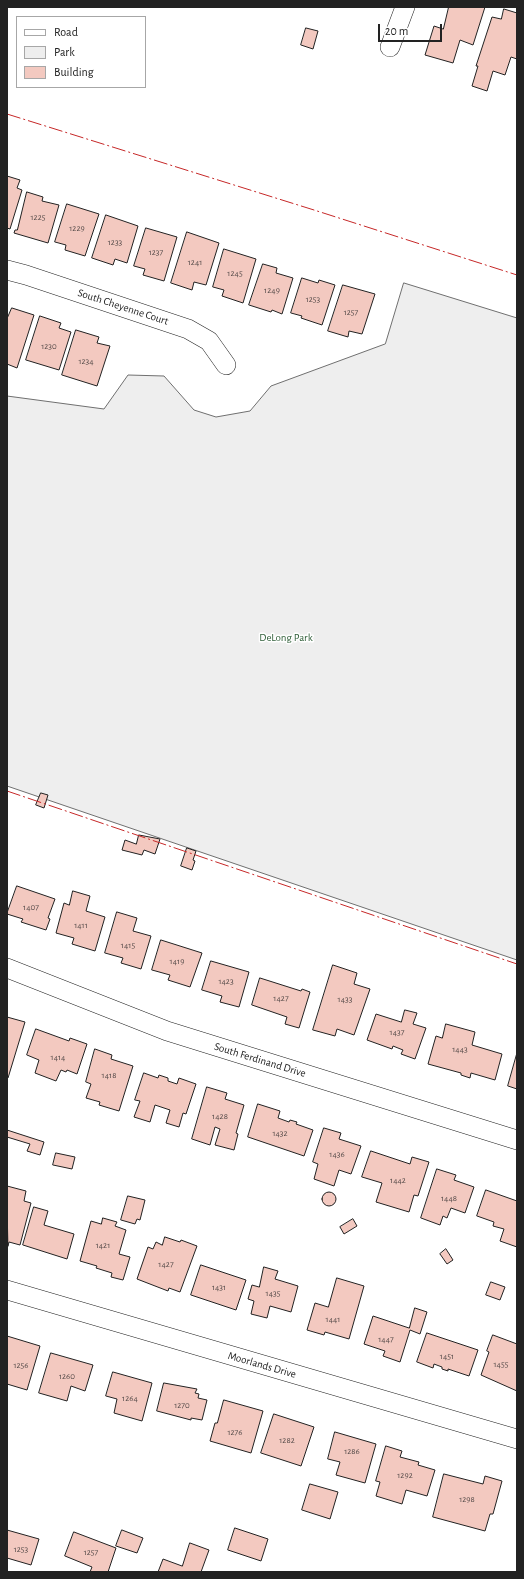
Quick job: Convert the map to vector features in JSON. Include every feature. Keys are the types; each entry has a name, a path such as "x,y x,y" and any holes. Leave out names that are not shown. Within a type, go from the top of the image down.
{"street":[{"path":"390,47 405,7"},
{"name":"South Cheyenne Court","path":"7,270 34,277 188,329 209,341 226,365"},
{"name":"South Ferdinand Drive","path":"7,968 167,1031 517,1140"},
{"name":"Moorlands Drive","path":"7,1290 517,1439"}],"green space":[{"name":"DeLong Park","path":"404,283 517,318 517,960 7,786 7,396 104,409 128,375 164,376 194,410 216,417 250,411 271,386 385,344"}],"building":[{"path":"449,7 485,7 473,45 460,40 453,63 425,55 434,26 443,29"},
{"path":"504,9 517,13 517,59 511,57 505,75 493,71 487,91 472,86 478,66 476,66 492,17 501,19"},
{"path":"306,28 318,31 313,49 301,45"},
{"path":"7,176 20,180 17,188 22,190 10,229 7,228"},
{"path":"27,192 43,197 42,201 59,205 48,243 14,233 15,230 17,230"},
{"path":"67,204 99,214 85,256 65,250 66,245 55,242"},
{"path":"106,215 138,226 127,263 115,259 113,265 92,258"},
{"path":"146,228 177,237 164,281 143,275 145,269 134,266"},
{"path":"187,232 219,243 206,285 194,282 192,290 171,283"},
{"path":"224,249 256,259 243,303 222,296 224,290 213,287"},
{"path":"263,264 277,268 276,273 293,278 282,314 272,310 271,312 249,305"},
{"path":"302,278 318,283 319,280 335,285 322,325 291,313"},
{"path":"343,285 375,294 362,334 349,331 348,337 328,331"},
{"path":"12,308 34,315 17,368 7,364 7,319"},
{"path":"40,316 61,323 59,328 71,332 59,370 26,360"},
{"path":"76,330 99,337 97,343 110,346 97,386 62,375"},
{"path":"41,793 48,795 44,808 36,805"},
{"path":"139,835 160,839 155,854 144,850 142,855 122,850 125,840 136,844"},
{"path":"187,848 196,851 192,870 181,866"},
{"path":"17,886 55,899 48,918 50,919 46,930 21,922 23,919 7,914"},
{"path":"73,891 90,896 86,911 105,917 95,951 72,944 74,938 56,933 64,903 69,905"},
{"path":"117,912 137,918 133,931 151,936 141,969 121,963 123,958 105,953"},
{"path":"161,940 202,953 190,987 168,980 170,975 152,970"},
{"path":"211,961 249,972 239,1007 220,1002 222,996 202,990"},
{"path":"333,965 357,973 354,984 370,989 354,1035 337,1029 335,1036 313,1030"},
{"path":"260,978 301,991 302,989 310,992 299,1028 285,1024 287,1017 252,1005"},
{"path":"405,1010 417,1013 413,1024 426,1028 415,1059 401,1054 403,1050 393,1046 392,1049 367,1040 376,1014 401,1022"},
{"path":"7,1017 25,1022 8,1078 7,1078"},
{"path":"446,1024 475,1032 472,1045 502,1054 495,1080 471,1073 470,1078 461,1075 461,1073 428,1064 436,1036 442,1038"},
{"path":"36,1029 69,1041 70,1038 87,1044 77,1074 67,1070 66,1072 61,1070 56,1081 35,1073 39,1060 27,1055"},
{"path":"95,1049 112,1055 111,1059 133,1066 119,1111 99,1105 100,1102 86,1098 91,1084 86,1082"},
{"path":"517,1053 517,1089 508,1086"},
{"path":"144,1073 158,1078 159,1075 168,1078 168,1081 177,1084 179,1078 196,1084 186,1114 183,1113 179,1127 166,1123 170,1110 155,1105 150,1122 134,1117 140,1101 135,1100"},
{"path":"207,1087 227,1093 225,1099 244,1105 236,1133 238,1134 234,1150 215,1145 220,1129 215,1127 210,1145 192,1139"},
{"path":"258,1104 280,1111 278,1118 289,1122 290,1120 297,1122 296,1124 313,1130 304,1156 248,1137"},
{"path":"324,1128 341,1133 339,1139 361,1146 351,1174 339,1170 334,1186 314,1179 318,1164 313,1162"},
{"path":"7,1130 44,1142 40,1155 27,1151 30,1144 7,1137"},
{"path":"371,1151 410,1164 412,1157 429,1162 418,1196 414,1195 409,1212 376,1202 382,1183 362,1177"},
{"path":"56,1153 75,1157 72,1169 53,1165"},
{"path":"437,1169 456,1175 454,1180 474,1187 465,1213 451,1208 447,1218 443,1216 440,1225 421,1218"},
{"path":"7,1186 26,1191 24,1201 31,1203 20,1245 9,1242 8,1246"},
{"path":"486,1190 517,1201 517,1247 500,1241 504,1229 493,1226 494,1222 477,1216"},
{"path":"326,1192 332,1192 336,1196 336,1202 332,1206 326,1206 322,1202 322,1196"},
{"path":"128,1196 145,1200 140,1220 137,1219 135,1224 121,1220"},
{"path":"34,1207 48,1211 44,1225 74,1234 67,1259 23,1245"},
{"path":"103,1218 117,1222 115,1226 126,1230 119,1254 130,1257 123,1280 111,1277 112,1273 96,1268 97,1266 80,1261 91,1221 101,1224"},
{"path":"353,1219 357,1226 344,1234 340,1227"},
{"path":"165,1237 180,1242 181,1240 197,1246 180,1292 169,1288 168,1291 137,1279 148,1247 153,1249 156,1242 162,1245"},
{"path":"446,1249 453,1260 447,1264 440,1254"},
{"path":"201,1265 246,1280 236,1310 191,1295"},
{"path":"264,1267 278,1271 275,1279 298,1286 291,1312 270,1306 267,1318 251,1314 254,1301 248,1299 252,1285 259,1287"},
{"path":"337,1278 364,1286 349,1339 325,1332 324,1335 307,1330 315,1303 328,1307"},
{"path":"491,1282 505,1287 500,1300 486,1295"},
{"path":"415,1308 427,1312 420,1334 410,1330 400,1362 383,1356 385,1351 364,1344 373,1316 409,1328"},
{"path":"427,1333 478,1350 469,1376 448,1369 448,1371 442,1369 442,1367 434,1364 433,1368 417,1362"},
{"path":"493,1335 517,1344 517,1391 481,1375"},
{"path":"7,1336 40,1346 27,1390 7,1384"},
{"path":"51,1353 93,1365 85,1391 71,1386 67,1401 39,1393"},
{"path":"113,1372 152,1383 142,1421 114,1413 117,1399 106,1396"},
{"path":"164,1383 197,1389 195,1393 199,1394 198,1398 207,1400 202,1420 191,1418 191,1420 157,1411"},
{"path":"224,1400 263,1411 251,1453 210,1441"},
{"path":"274,1414 314,1427 301,1466 261,1453"},
{"path":"335,1432 376,1444 365,1483 336,1475 340,1462 328,1459"},
{"path":"386,1446 402,1451 400,1457 419,1462 418,1465 435,1470 427,1496 406,1490 402,1504 376,1496 380,1482 376,1481"},
{"path":"444,1474 483,1484 485,1476 502,1481 493,1514 490,1514 485,1531 433,1517"},
{"path":"310,1484 338,1492 330,1519 302,1510"},
{"path":"235,1528 268,1539 261,1561 228,1550"},
{"path":"7,1530 39,1539 31,1565 7,1558"},
{"path":"122,1530 143,1538 137,1553 116,1546"},
{"path":"74,1532 116,1548 108,1572 90,1572 92,1567 65,1556"},
{"path":"190,1543 209,1550 201,1572 158,1572 163,1559 182,1566"}],"power":[{"path":"7,114 517,275"},
{"path":"7,791 517,964"}]}
